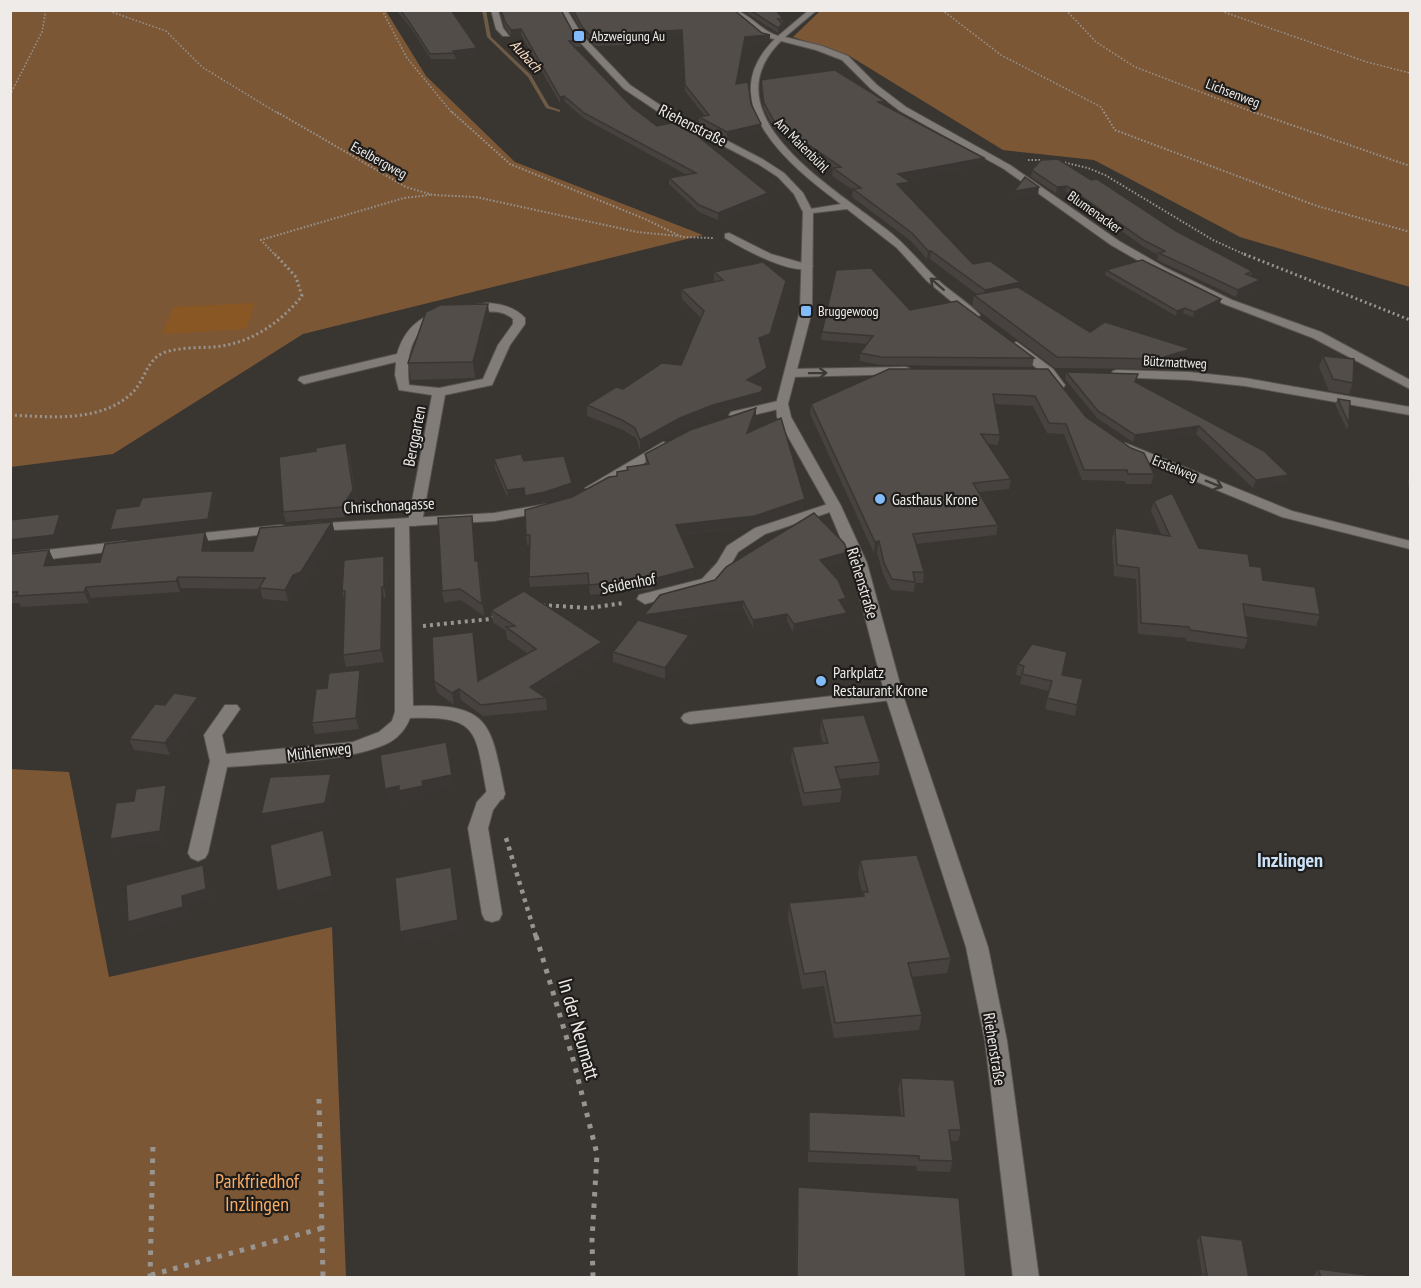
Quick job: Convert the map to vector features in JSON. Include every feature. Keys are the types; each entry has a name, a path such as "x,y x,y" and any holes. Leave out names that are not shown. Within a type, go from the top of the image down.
{"street":[{"path":"494,10 500,29 506,34"},
{"name":"Riehenstraße","path":"563,10 579,36 627,87 660,109 761,162 781,175 798,193 808,212"},
{"name":"Blumenacker","path":"733,10 766,35 819,48 845,58 874,87 903,109 1044,191 1115,243 1162,270 1228,302 1317,335 1394,374 1410,385"},
{"name":"Am Maienbühl","path":"814,10 770,47 761,59 753,92 758,113 770,136 798,164 848,206"},
{"path":"725,419 746,411 782,404 806,311 808,212 848,206 902,247 926,274 987,325"},
{"path":"729,236 767,258 790,265 808,266"},
{"name":"Berggarten","path":"478,307 497,307 513,311 519,318 519,324 504,345 488,382 439,392 418,391 403,387 400,370 404,356 407,337 420,323 435,315 478,307"},
{"path":"1010,341 1055,372 1070,400"},
{"path":"304,380 404,356"},
{"path":"791,373 915,371"},
{"path":"1027,372 1055,372"},
{"name":"Bützmattweg","path":"1107,374 1190,376 1245,382 1410,411"},
{"name":"Berggarten","path":"409,522 439,392"},
{"name":"Riehenstraße","path":"782,404 784,417 834,506 859,563 894,695 977,947 996,1041 1026,1278"},
{"path":"582,493 675,440"},
{"name":"Erstelweg","path":"1113,441 1135,453 1287,514 1410,545"},
{"name":"Chrischonagasse","path":"173,540 289,528 494,517 554,507 563,502"},
{"name":"Seidenhof","path":"645,599 708,582 724,565 732,549 760,531 834,506"},
{"path":"409,522 404,628 404,712 438,711 469,718 484,735 496,794 484,807 478,828 492,914"},
{"path":"10,560 138,544"},
{"path":"690,718 894,695"},
{"path":"198,853 219,762 213,735 231,709"},
{"name":"Mühlenweg","path":"219,762 354,748 385,737 399,724 404,712"}],"path":[{"path":"10,95 42,33 46,10"},
{"name":"Eselbergweg","path":"106,10 166,31 202,68 320,139 406,187 434,195 476,197 637,232 696,239 729,236"},
{"path":"382,10 407,58 432,89 456,117 510,164 645,219 679,236"},
{"path":"942,10 1001,55 1101,106 1115,130 1317,206 1410,232"},
{"name":"Lichsenweg","path":"1066,10 1096,42 1135,67 1271,119 1410,166"},
{"path":"1218,10 1367,62 1410,73"},
{"path":"126,11 129,17"},
{"path":"997,162 1041,160 1067,162 1088,168 1105,175 1213,240 1240,253 1410,320"},
{"path":"10,415 59,416 95,412 116,404 134,391 150,363 162,353 182,349 217,347 261,334 289,314 302,296 296,277 261,240 404,198 434,195"},
{"name":"Seidenhof","path":"530,604 589,608 645,599"},
{"path":"404,628 490,619 500,614"},
{"name":"In der Neumatt","path":"506,835 573,1059 597,1154 592,1240 593,1278"},
{"path":"319,1099 323,1278"},
{"path":"153,1144 151,1276 323,1227"}],"green space":[{"path":"19,10 386,11 426,76 515,162 703,235 303,334 113,454 11,467 10,12"},
{"path":"821,10 1410,11 1410,287 1240,237 1094,160 1003,150 848,55 793,37"},
{"name":"Parkfriedhof Inzlingen","path":"10,769 69,772 109,977 332,927 346,1277 11,1277"}],"shaded area":[{"path":"255,303 246,329 162,334 174,307"}],"building":[{"path":"400,10 451,10 477,48 453,51 455,53 430,54"},
{"path":"501,10 561,10 574,34 581,41 569,41 632,107 657,126 682,121 711,136 700,138 768,193 718,213 699,205 669,178 696,173 584,113 564,96 560,97 521,29 511,30"},
{"path":"573,10 734,10 762,33 770,35 745,37 736,84 748,82 751,104 761,124 727,132 699,117 709,115 685,85 682,30 625,33 626,40 596,41 583,28"},
{"path":"750,10 776,10 783,19 778,19 782,24 778,28"},
{"path":"835,70 885,101 878,102 984,158 898,174 910,182 897,184 973,264 990,261 1020,282 985,290 928,251 912,233 853,189 861,188 833,168 841,167 774,121 764,103 761,80"},
{"path":"1058,159 1091,180 1097,179 1176,231 1252,271 1246,274 1260,280 1238,290 1159,253 1165,251 1145,241 1067,186 1057,187 1032,170 1041,160"},
{"path":"1025,177 1039,187 1014,191"},
{"path":"1142,260 1221,299 1194,312 1185,308 1177,311 1106,270"},
{"path":"763,262 786,281 770,334 759,338 767,368 747,380 763,387 761,392 713,405 680,418 640,440 635,428 587,405 616,387 623,389 662,363 681,365 704,311 681,289 723,280 714,272"},
{"path":"871,268 910,310 957,301 1034,358 881,357 860,353 873,336 822,332 836,270"},
{"path":"1018,287 1090,332 1105,322 1191,349 1158,359 1057,357 974,295"},
{"path":"488,304 473,362 408,363 426,312 440,305"},
{"path":"1323,356 1354,359 1353,383 1333,379"},
{"path":"889,369 1048,369 1086,417 1131,448 1144,453 1154,474 1128,474 1127,470 1084,470 1066,424 1049,423 1035,396 993,394 1000,435 981,434 1011,479 973,483 998,525 913,534 924,572 913,572 915,582 892,579 884,563 879,541 875,542 811,404"},
{"path":"1066,372 1138,374 1135,382 1264,451 1289,475 1256,480 1199,426 1135,435 1098,411"},
{"path":"1338,399 1350,401 1349,424"},
{"path":"756,408 747,433 781,418 805,499 755,516 676,525 695,568 653,579 589,585 588,573 529,577 530,535 526,535 525,510 572,497 609,477 617,476 617,472 628,470 627,467 649,464 645,454 690,430"},
{"path":"346,443 353,490 342,507 283,512 279,457"},
{"path":"521,454 524,461 564,456 572,483 525,496 524,488 507,490 494,459"},
{"path":"213,491 208,519 110,530 116,509 139,506 142,498"},
{"path":"1172,493 1199,548 1248,554 1250,566 1261,567 1263,580 1315,587 1320,615 1243,604 1248,638 1190,630 1189,627 1141,623 1139,568 1117,565 1115,528 1170,536 1154,501"},
{"path":"814,513 844,543 848,552 820,560 838,580 846,598 839,600 847,613 794,624 787,614 753,620 743,601 644,615 660,595 715,580 726,567"},
{"path":"60,514 54,535 10,540 10,520"},
{"path":"472,516 475,561 478,561 482,604 460,589 442,591 438,518"},
{"path":"332,522 301,572 293,575 285,590 259,588 265,578 178,577 176,581 86,587 84,592 16,596 18,592 10,592 10,554 49,550 44,566 100,562 105,544 205,532 202,551 253,551 260,528"},
{"path":"384,556 381,650 343,655 344,560"},
{"path":"524,591 602,642 530,687 546,698 481,705 459,689 452,693 434,681 432,637 473,632 478,681 536,649 506,627 515,626 491,610"},
{"path":"638,620 689,635 665,668 613,652"},
{"path":"1032,644 1067,652 1062,675 1083,679 1077,705 1047,698 1052,681 1022,674 1024,666 1018,664"},
{"path":"360,670 356,718 312,723 316,689 327,688 329,673"},
{"path":"174,693 198,697 165,743 129,739 155,704 165,705"},
{"path":"864,715 880,762 835,767 842,789 804,793 792,747 828,743 821,719"},
{"path":"446,742 452,775 422,781 423,786 399,791 399,786 385,789 380,755"},
{"path":"331,774 325,803 261,814 270,777"},
{"path":"166,785 160,831 110,839 116,803 134,801 136,789"},
{"path":"323,830 332,876 277,891 270,845"},
{"path":"917,855 951,958 908,963 922,1015 835,1023 825,971 804,974 789,903 864,896 863,892 868,892 860,860"},
{"path":"203,865 206,889 182,896 183,907 128,922 126,885"},
{"path":"451,867 458,920 400,932 395,878"},
{"path":"901,1078 954,1080 961,1130 949,1130 953,1161 919,1160 919,1156 809,1151 809,1112 904,1116"},
{"path":"798,1187 959,1198 966,1278 797,1278"},
{"path":"1200,1235 1242,1240 1249,1278 1201,1278 1200,1274 1207,1275"},
{"path":"1318,1269 1390,1278 1321,1278"}],"waterway":[{"name":"Aubach","path":"484,10 489,37 530,76 547,107 559,111"}],"place":[{"name":"Abzweigung Au","path":"579,36"},
{"name":"Bruggewoog","path":"806,311"},
{"name":"Gasthaus Krone","path":"880,499"},
{"name":"Parkplatz Restaurant Krone","path":"821,681"}],"district":[{"name":"Inzlingen","path":"1290,860"}]}
